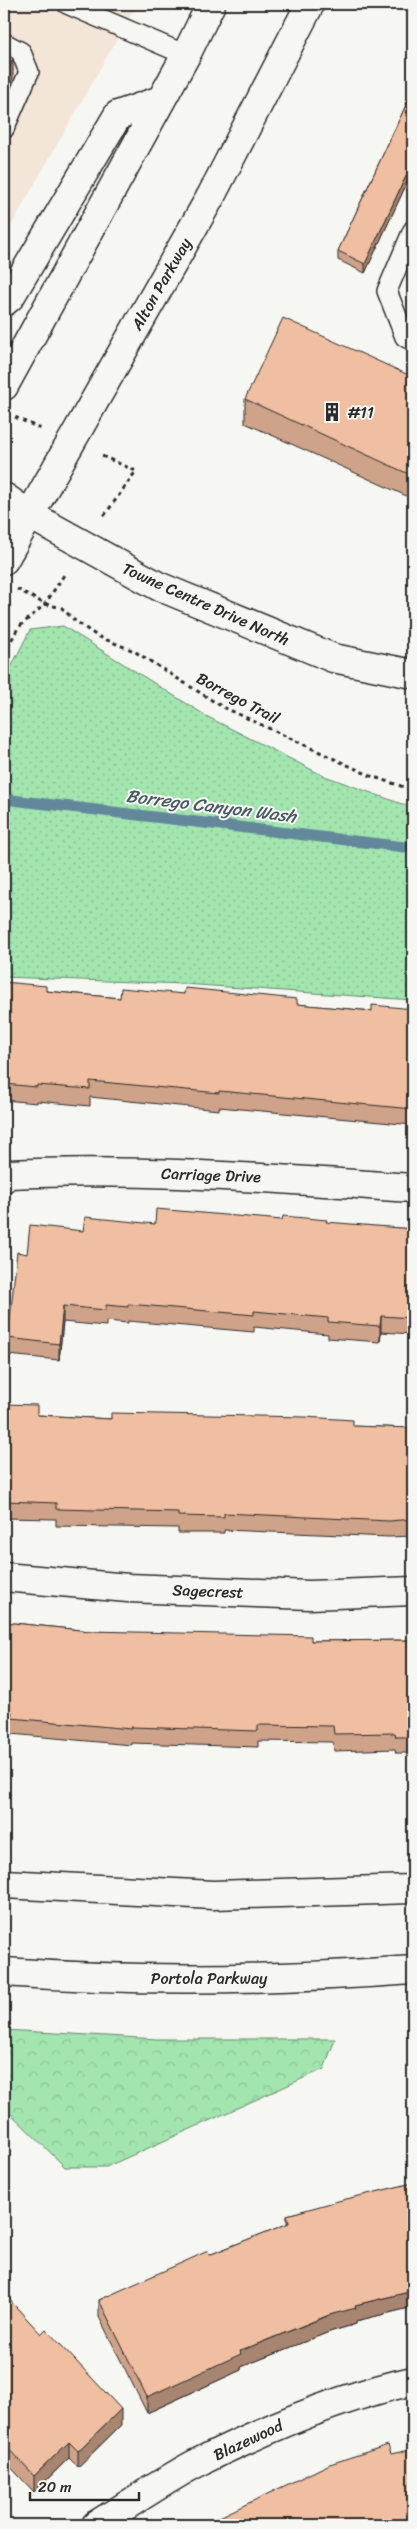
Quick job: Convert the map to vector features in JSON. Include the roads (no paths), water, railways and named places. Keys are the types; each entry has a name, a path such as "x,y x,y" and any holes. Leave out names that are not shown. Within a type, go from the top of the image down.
{"main road":[{"path":"4,386 186,55 211,4"},
{"name":"Alton Parkway","path":"4,560 212,196 310,4"},
{"path":"4,302 10,297 118,115 161,100"},
{"name":"Towne Centre Drive North","path":"4,497 30,515 158,586 333,658 413,674"},
{"name":"Carriage Drive","path":"6,1176 65,1171 219,1174 413,1188"},
{"name":"Sagecrest","path":"4,1577 128,1588 310,1595 413,1591"},
{"path":"4,1884 213,1895 413,1889"},
{"name":"Portola Parkway","path":"4,1972 60,1976 196,1979 306,1978 413,1970"},
{"name":"Blazewood","path":"96,2525 192,2466 287,2421 393,2385 413,2381"}],"lane":[{"path":"67,4 186,55"},
{"path":"4,43 21,52 29,72 4,129"},
{"path":"413,230 387,291 405,337 413,341"}],"waterway":[{"name":"Borrego Canyon Wash","path":"4,799 413,848"}],"place":[{"name":"#11","path":"332,412"}]}
